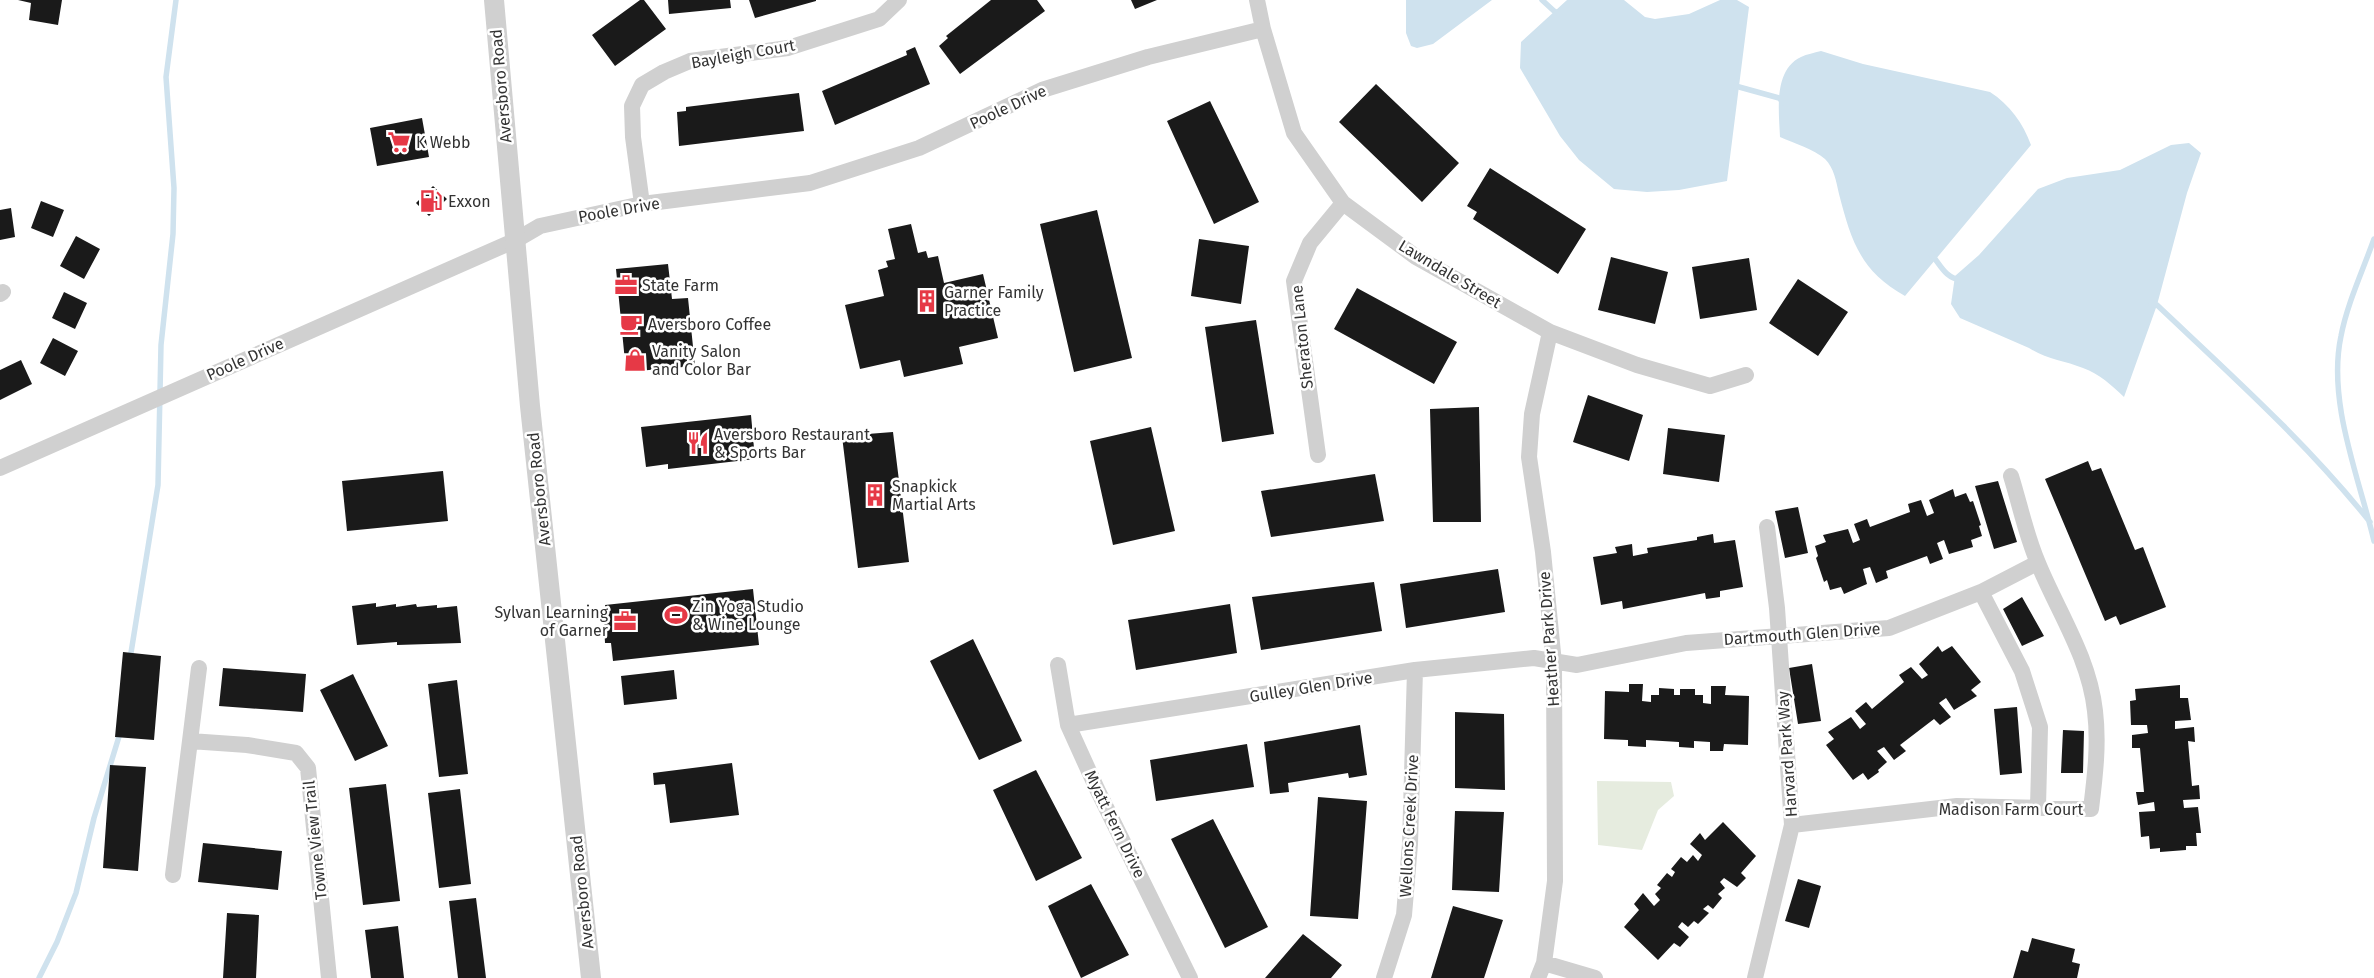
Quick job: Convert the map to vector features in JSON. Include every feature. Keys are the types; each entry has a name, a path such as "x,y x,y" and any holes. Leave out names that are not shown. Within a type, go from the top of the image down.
{"street":[{"name":"Aversboro Road","path":"494,0 530,406 591,978"},
{"name":"Bayleigh Court","path":"642,204 633,137 632,106 642,85 664,72 690,61 788,48 880,19 899,0"},
{"name":"Lawndale Street","path":"1257,0 1263,29 1294,134 1343,203 1416,257 1550,332 1637,365 1710,386 1746,375"},
{"name":"Poole Drive","path":"1,464 516,240 540,226 642,204 810,182 919,148 1042,90 1148,57 1263,29"},
{"name":"Sheraton Lane","path":"1318,455 1294,281 1310,243 1326,221 1343,203"},
{"name":"Heather Park Drive","path":"1541,970 1555,881 1554,663 1543,552 1529,457 1532,414 1550,332"},
{"name":"Madison Farm Court","path":"1792,825 1957,806 2091,809 2097,756 2095,710 2086,670 2072,634 2037,563 2011,476"},
{"name":"Harvard Park Way","path":"1755,978 1792,825 1777,608 1767,527"},
{"name":"Dartmouth Glen Drive","path":"1554,663 1577,665 1686,643 1889,628 1981,592 2037,563"},
{"path":"1981,592 2022,671 2040,727 2038,807"},
{"name":"Gulley Glen Drive","path":"1068,725 1415,670 1534,658 1554,663"},
{"name":"Myatt Fern Drive","path":"1058,664 1068,725 1096,789 1190,978"},
{"path":"173,875 199,668"},
{"name":"Wellons Creek Drive","path":"1384,978 1404,915 1410,844 1415,670"},
{"name":"Towne View Trail","path":"190,740 296,752 308,768 329,978"},
{"path":"1541,970 1595,978"}],"shaded area":[{"path":"1597,781 1671,782 1674,796 1658,810 1642,850 1598,845"}],"water":[{"path":"1406,0 1492,0 1433,44 1417,48 1411,46 1406,33"},
{"path":"1567,0 1624,0 1645,17 1655,19 1689,14 1720,0 1737,0 1749,7 1727,181 1679,190 1647,192 1614,189 1579,160 1560,136 1520,68 1521,42"},
{"path":"1821,51 1863,64 1990,92 2015,115 2031,145 1905,296 1877,276 1860,253 1853,240 1843,211 1831,166 1815,152 1780,137 1780,92 1786,71 1792,63 1801,57"},
{"path":"2189,143 2201,153 2187,193 2157,305 2124,397 2105,380 2089,370 2042,355 1960,318 1951,304 1955,276 1979,255 2038,189 2067,178 2120,170 2171,145"}],"building":[{"path":"18,0 62,0 58,25 29,20 31,3"},
{"path":"640,0 644,0 666,29 615,66 592,35"},
{"path":"668,0 730,0 731,8 669,14"},
{"path":"749,0 816,0 816,1 755,18"},
{"path":"991,0 1037,0 1045,11 960,74 939,46 948,38 946,36"},
{"path":"1131,0 1157,0 1135,9"},
{"path":"915,47 930,84 835,125 822,91 907,55 906,51"},
{"path":"1376,84 1459,163 1422,202 1339,122"},
{"path":"799,93 804,131 679,146 677,112 686,111 686,107"},
{"path":"1210,101 1259,202 1214,224 1167,121"},
{"name":"K Webb","path":"422,118 429,157 377,166 370,128"},
{"path":"1490,168 1586,229 1558,274 1473,219 1477,212 1467,206"},
{"name":"Exxon","path":"433,186 447,199 429,216 416,203"},
{"path":"41,201 64,210 53,237 31,228"},
{"path":"11,208 15,237 0,240 0,210"},
{"path":"1097,210 1132,358 1074,372 1040,224"},
{"name":"Garner Family Practice","path":"911,224 918,253 926,251 928,258 938,256 944,283 983,274 998,338 959,347 963,364 904,377 900,360 860,369 845,305 884,296 878,270 888,267 886,261 895,259 888,229"},
{"path":"76,236 100,249 84,279 60,266"},
{"path":"1199,239 1249,246 1241,304 1191,296"},
{"path":"1611,257 1668,272 1655,324 1598,310"},
{"path":"1749,258 1757,310 1700,319 1692,267"},
{"path":"668,264 672,299 688,298 695,366 626,372 616,269"},
{"path":"1798,279 1848,312 1818,356 1769,323"},
{"path":"1357,288 1457,342 1434,384 1334,329"},
{"path":"64,292 87,303 75,329 52,318"},
{"path":"1256,320 1274,434 1222,442 1205,327"},
{"path":"53,338 78,351 65,376 40,363"},
{"path":"21,360 32,384 0,400 0,370"},
{"path":"1588,395 1643,415 1629,461 1573,442"},
{"path":"1479,407 1481,522 1433,522 1430,409"},
{"name":"Aversboro Restaurant & Sports Bar","path":"751,415 755,459 668,469 668,464 646,467 641,427"},
{"path":"1151,427 1175,531 1113,545 1090,441"},
{"path":"1668,428 1725,435 1719,482 1663,474"},
{"name":"Snapkick Martial Arts","path":"893,432 909,562 858,568 842,436"},
{"path":"2088,461 2092,471 2101,468 2135,550 2143,547 2166,607 2120,625 2116,616 2105,621 2045,479"},
{"path":"443,471 448,521 347,531 342,481"},
{"path":"1375,474 1384,521 1271,537 1261,491"},
{"path":"1998,481 2017,542 1994,549 1975,486"},
{"path":"1953,489 1955,497 1966,493 1970,502 1973,501 1981,525 1979,526 1982,536 1971,540 1973,547 1949,554 1944,540 1937,543 1943,559 1930,564 1927,556 1886,571 1888,578 1876,583 1870,567 1863,569 1867,584 1844,594 1841,587 1830,590 1827,580 1824,582 1816,558 1818,556 1815,546 1826,542 1823,535 1848,529 1853,543 1860,540 1854,524 1867,519 1870,527 1910,512 1908,504 1921,500 1927,516 1934,513 1929,500"},
{"path":"1798,507 1808,553 1785,558 1775,511"},
{"path":"1713,534 1714,543 1735,540 1743,587 1720,591 1720,597 1706,599 1705,593 1623,609 1622,601 1601,605 1593,557 1617,553 1615,547 1632,544 1633,556 1648,553 1647,548 1697,540 1697,537"},
{"path":"1498,569 1505,612 1406,628 1400,584"},
{"path":"1374,582 1382,631 1261,650 1252,597"},
{"path":"753,589 759,645 613,661 611,643 605,643 604,623 608,623 605,605"},
{"path":"2022,597 2044,636 2022,646 2003,609"},
{"path":"376,603 376,607 396,604 396,607 416,604 417,607 437,605 437,608 457,606 461,643 397,645 397,642 357,645 352,606"},
{"path":"1230,604 1237,653 1136,670 1128,620"},
{"path":"973,639 1022,741 979,760 930,661"},
{"path":"1938,646 1942,652 1952,646 1981,682 1971,690 1977,696 1954,710 1946,698 1939,703 1951,717 1940,725 1934,719 1900,745 1906,751 1894,760 1884,747 1877,751 1887,762 1878,770 1879,772 1868,780 1863,773 1853,780 1826,745 1834,739 1828,732 1851,717 1860,729 1866,724 1855,711 1866,702 1872,709 1904,682 1899,675 1911,667 1922,679 1928,675 1919,664"},
{"path":"123,652 161,656 154,740 115,737"},
{"path":"1812,664 1821,721 1798,724 1789,668"},
{"path":"223,668 306,674 303,712 219,706"},
{"path":"674,670 677,699 624,705 621,676"},
{"path":"353,674 388,746 355,761 320,690"},
{"path":"457,680 468,774 439,777 428,684"},
{"path":"1629,684 1643,684 1642,701 1651,702 1651,695 1659,695 1659,688 1674,689 1674,695 1680,695 1680,689 1695,689 1695,695 1703,695 1703,703 1711,704 1711,686 1726,686 1725,695 1749,696 1748,745 1724,744 1723,751 1710,751 1710,742 1694,741 1694,748 1679,747 1679,742 1646,740 1646,747 1628,746 1628,740 1604,739 1605,691 1629,692"},
{"path":"2180,685 2180,698 2188,698 2191,720 2175,721 2175,729 2194,727 2195,742 2188,741 2192,786 2199,785 2200,799 2183,800 2184,808 2198,807 2201,833 2196,833 2197,846 2186,846 2186,850 2160,852 2160,848 2150,849 2149,836 2141,837 2139,812 2155,811 2154,802 2138,805 2136,792 2144,792 2140,748 2132,748 2132,735 2148,733 2147,725 2131,725 2130,701 2136,700 2135,689"},
{"path":"2017,707 2022,773 2000,775 1994,709"},
{"path":"1455,712 1504,714 1505,790 1455,788"},
{"path":"1360,725 1367,775 1349,778 1348,773 1288,783 1289,792 1270,794 1264,742"},
{"path":"2063,730 2084,731 2083,773 2061,773"},
{"path":"1247,744 1254,787 1156,801 1150,760"},
{"path":"732,763 739,815 670,823 665,784 654,785 653,773"},
{"path":"110,765 146,767 138,871 103,868"},
{"path":"1036,770 1082,858 1036,881 993,790"},
{"path":"386,784 400,901 363,905 349,788"},
{"path":"460,789 471,884 439,888 428,793"},
{"path":"1318,797 1367,801 1358,919 1310,916"},
{"path":"1455,811 1504,812 1499,892 1452,890"},
{"path":"1213,819 1268,927 1225,948 1171,839"},
{"path":"1723,822 1756,856 1741,873 1746,878 1737,887 1724,878 1720,882 1725,888 1718,894 1722,898 1713,909 1708,905 1703,909 1709,913 1698,924 1694,921 1688,927 1682,922 1678,927 1689,937 1680,947 1674,943 1658,960 1624,927 1639,910 1634,904 1643,893 1654,906 1660,900 1655,894 1661,888 1657,885 1667,873 1672,877 1675,872 1671,869 1681,857 1687,862 1693,855 1698,861 1702,855 1690,844 1700,833 1705,840"},
{"path":"203,843 282,851 278,890 198,882"},
{"path":"1798,879 1821,886 1809,928 1785,921"},
{"path":"1091,884 1129,955 1081,978 1048,906"},
{"path":"476,898 486,978 458,978 449,901"},
{"path":"1453,906 1503,920 1484,978 1431,978"},
{"path":"227,913 259,915 256,978 223,978"},
{"path":"398,926 404,978 371,978 365,930"},
{"path":"1303,934 1342,965 1331,978 1265,978"},
{"path":"2032,938 2075,949 2072,962 2080,964 2077,978 2013,978 2021,950 2028,952"}],"waterway":[{"path":"130,659 158,485 161,345 173,234 174,188 166,77 176,0"},
{"path":"1542,0 1560,14"},
{"path":"1732,85 1779,98 1784,103"},
{"path":"2374,239 2347,312 2341,336 2338,361 2341,413 2374,541"},
{"path":"1930,253 1946,273 1955,279 1961,280"},
{"path":"2151,304 2157,305 2240,383 2320,464 2370,522"},
{"path":"39,978 57,942 76,893 94,818 121,730"}],"place":[{"name":"K Webb","path":"399,142"},
{"name":"Exxon","path":"431,201"},
{"name":"State Farm","path":"626,285"},
{"name":"Garner Family Practice","path":"927,301"},
{"name":"Aversboro Coffee","path":"631,324"},
{"name":"Vanity Salon and Color Bar","path":"635,360"},
{"name":"Aversboro Restaurant & Sports Bar","path":"698,443"},
{"name":"Snapkick Martial Arts","path":"875,495"},
{"name":"Zin Yoga Studio & Wine Lounge","path":"676,615"},
{"name":"Sylvan Learning of Garner","path":"625,621"}]}
